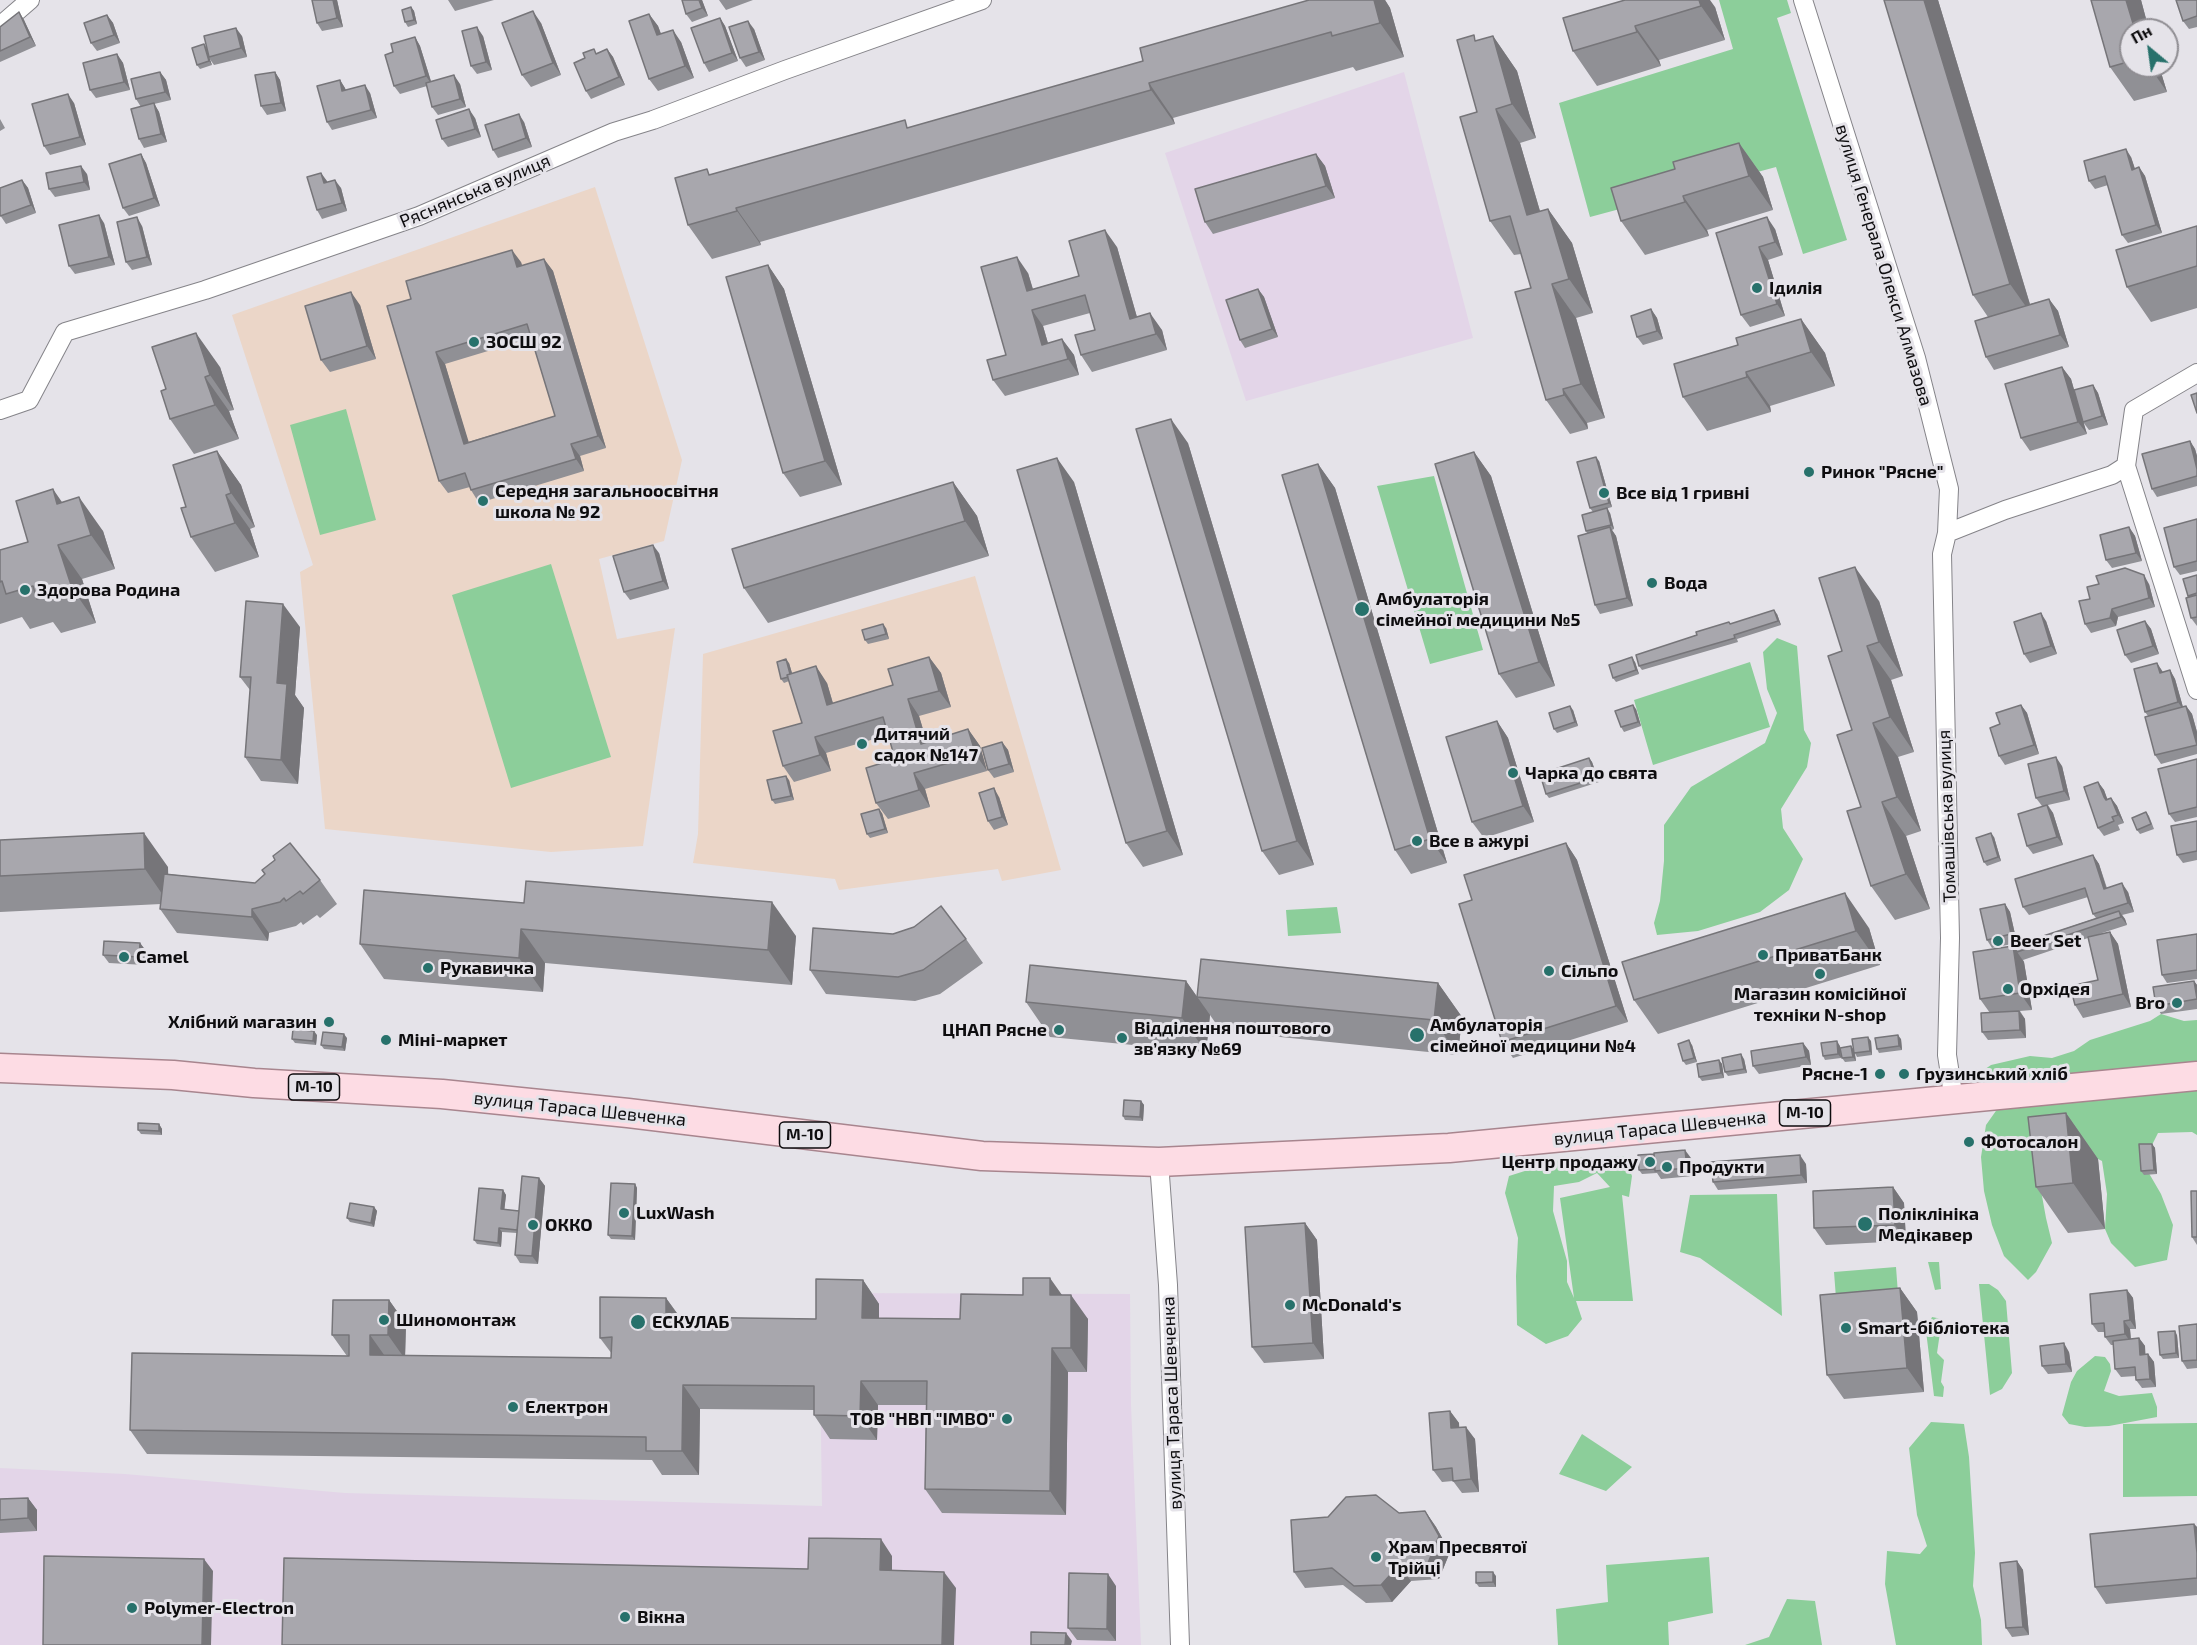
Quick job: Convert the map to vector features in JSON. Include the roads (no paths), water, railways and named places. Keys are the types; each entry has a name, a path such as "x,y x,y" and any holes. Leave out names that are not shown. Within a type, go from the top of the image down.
{"main road":[{"name":"вулиця Тараса Шевченка","path":"0,1068 173,1075 442,1094 640,1114 982,1156 1159,1162 1449,1148 2197,1076"}],"street":[{"path":"0,26 30,0"},
{"name":"Ряснянська вулиця","path":"0,410 29,400 65,332 206,290 419,216 614,132 653,120 982,0"},
{"name":"вулиця Генерала Олекси Алмазова","path":"1803,0 1916,358 1949,489 1947,533"},
{"path":"2197,373 2134,410 2126,466 2197,690"},
{"path":"1947,533 2005,510 2112,475 2126,466"},
{"name":"Томашівська вулиця","path":"1947,533 1942,554 1950,938 1947,1055 1954,1100"},
{"name":"вулиця Тараса Шевченка","path":"1159,1162 1168,1285 1180,1645"}],"place":[{"name":"Ідилія","path":"1757,288"},
{"name":"ЗОСШ 92","path":"474,342"},
{"name":"Ринок \"Рясне\"","path":"1809,472"},
{"name":"Все від 1 гривні","path":"1604,493"},
{"name":"Середня загальноосвітня школа № 92","path":"483,501"},
{"name":"Вода","path":"1652,583"},
{"name":"Здорова Родина","path":"25,590"},
{"name":"Амбулаторія сімейної медицини №5","path":"1362,609"},
{"name":"Дитячий садок №147","path":"862,744"},
{"name":"Чарка до свята","path":"1513,773"},
{"name":"Все в ажурі","path":"1417,841"},
{"name":"Beer Set","path":"1998,941"},
{"name":"ПриватБанк","path":"1763,955"},
{"name":"Camel","path":"124,957"},
{"name":"Рукавичка","path":"428,968"},
{"name":"Сільпо","path":"1549,971"},
{"name":"Магазин комісійної техніки N-shop","path":"1820,974"},
{"name":"Орхідея","path":"2008,989"},
{"name":"Bro","path":"2177,1003"},
{"name":"Хлібний магазин","path":"329,1022"},
{"name":"ЦНАП Рясне","path":"1059,1030"},
{"name":"Амбулаторія сімейної медицини №4","path":"1417,1035"},
{"name":"Відділення поштового зв’язку №69","path":"1122,1038"},
{"name":"Міні-маркет","path":"386,1040"},
{"name":"Рясне-1","path":"1880,1074"},
{"name":"Грузинський хліб","path":"1904,1074"},
{"name":"Фотосалон","path":"1969,1142"},
{"name":"Центр продажу","path":"1650,1162"},
{"name":"Продукти","path":"1667,1167"},
{"name":"LuxWash","path":"624,1213"},
{"name":"Поліклініка Медікавер","path":"1865,1224"},
{"name":"ОККО","path":"533,1225"},
{"name":"McDonald's","path":"1290,1305"},
{"name":"Шиномонтаж","path":"384,1320"},
{"name":"ЕСКУЛАБ","path":"638,1322"},
{"name":"Smart-бібліотека","path":"1846,1328"},
{"name":"Електрон","path":"513,1407"},
{"name":"ТОВ \"НВП \"ІМВО\"","path":"1007,1419"},
{"name":"Храм Пресвятої Трійці","path":"1376,1557"},
{"name":"Polymer-Electron","path":"132,1608"},
{"name":"Вікна","path":"625,1617"}]}
